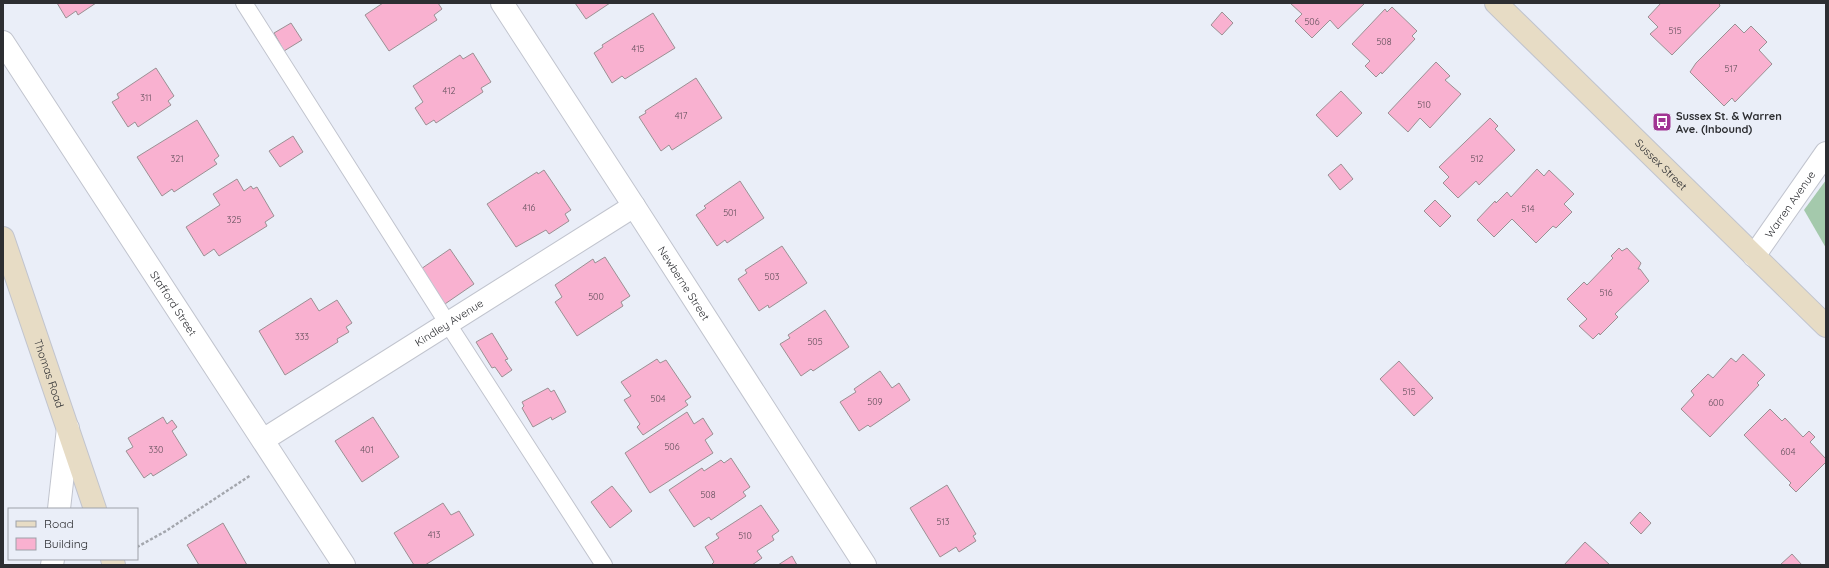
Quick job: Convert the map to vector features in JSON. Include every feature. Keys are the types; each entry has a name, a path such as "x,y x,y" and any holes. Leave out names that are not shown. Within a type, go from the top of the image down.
{"street":[{"name":"Newberne Street","path":"502,3 864,565"},
{"name":"Sussex Street","path":"1496,3 1826,326"},
{"name":"Stafford Street","path":"3,42 344,565"},
{"name":"Warren Avenue","path":"1754,256 1826,153"},
{"name":"Kindley Avenue","path":"263,440 634,206"},
{"name":"Thomas Road","path":"3,238 95,508"},
{"path":"59,508 68,428"}],"lane":[{"path":"244,3 448,324 604,565"}],"path":[{"path":"138,547 166,531 252,474"}],"green space":[{"path":"1826,180 1826,248 1804,210"}],"building":[{"path":"57,3 96,3 78,15 76,11 66,18"},
{"path":"383,3 438,3 442,9 434,15 437,20 389,51 365,15"},
{"path":"575,3 610,3 586,19"},
{"path":"1290,3 1365,3 1338,29 1330,20 1312,38 1295,21 1302,14"},
{"path":"1661,3 1719,3 1720,6 1672,55 1650,34 1658,27 1648,17"},
{"path":"1392,7 1417,31 1412,36 1415,39 1382,74 1381,72 1376,77 1365,66 1370,61 1352,44 1385,9 1387,12"},
{"path":"1222,12 1233,23 1222,35 1211,25"},
{"path":"653,13 675,48 625,79 622,76 612,83 594,53 603,47 602,45"},
{"path":"291,23 302,40 284,51 274,33"},
{"path":"1735,24 1744,33 1751,26 1767,42 1759,50 1772,64 1735,102 1732,98 1724,106 1690,72 1696,63"},
{"path":"473,53 491,82 481,88 483,92 436,123 434,120 426,125 415,108 423,102 413,86 460,55 463,59"},
{"path":"1436,62 1450,76 1445,80 1461,94 1430,128 1420,118 1408,132 1388,113"},
{"path":"156,68 174,96 168,101 171,105 138,127 135,122 128,127 112,102 119,98 117,94"},
{"path":"696,78 722,118 672,150 669,145 661,151 639,117 646,113 645,111"},
{"path":"1341,91 1362,113 1337,137 1316,115"},
{"path":"1490,118 1498,126 1495,129 1515,150 1479,185 1476,181 1458,198 1443,183 1449,177 1439,167"},
{"path":"197,120 219,156 214,160 217,164 174,192 172,189 162,196 137,157"},
{"path":"293,136 303,152 280,167 269,151"},
{"path":"1341,164 1353,179 1340,190 1328,175"},
{"path":"1537,169 1544,176 1549,170 1574,194 1564,204 1572,212 1556,228 1553,226 1536,243 1512,219 1494,237 1477,220 1495,201 1496,203 1507,192 1511,197"},
{"path":"544,170 571,210 565,214 569,221 549,234 546,230 516,247 487,204 537,172 538,174"},
{"path":"237,179 244,191 251,186 253,189 257,187 274,216 265,222 267,226 219,256 214,249 204,256 186,227 220,205 213,194"},
{"path":"740,181 764,218 727,243 725,240 717,246 696,215 706,208 704,206"},
{"path":"1435,200 1451,216 1440,227 1424,211"},
{"path":"782,246 807,283 769,308 768,305 759,311 738,279 747,273 745,270"},
{"path":"1619,248 1622,251 1627,248 1641,263 1638,269 1640,269 1649,281 1615,314 1618,317 1600,335 1599,333 1593,339 1579,326 1587,319 1567,299 1584,282 1587,285 1613,258 1611,256"},
{"path":"450,249 474,284 442,306 418,271"},
{"path":"605,257 630,296 621,302 623,306 577,336 555,302 562,297 555,285 593,259 595,263"},
{"path":"311,298 319,311 337,300 352,323 346,327 349,332 337,339 338,342 285,375 259,331"},
{"path":"825,310 849,347 813,371 811,369 801,376 780,344 790,338 788,335"},
{"path":"492,333 508,359 505,360 512,370 502,377 495,367 492,368 476,342"},
{"path":"1743,354 1765,375 1757,383 1759,385 1710,437 1681,409 1694,395 1691,391 1708,374 1713,378 1731,358 1736,362"},
{"path":"657,359 660,363 666,360 691,397 685,401 688,405 643,435 637,427 640,424 624,400 631,396 621,382"},
{"path":"1399,361 1433,398 1414,416 1380,379"},
{"path":"880,371 892,388 899,383 910,400 870,427 868,425 859,431 840,402 856,392 854,389"},
{"path":"548,388 551,392 554,390 566,412 552,420 551,417 533,427 522,408 524,406 522,402"},
{"path":"1770,409 1782,421 1785,418 1803,437 1809,431 1815,437 1810,442 1826,459 1826,462 1796,492 1789,485 1791,483 1744,435"},
{"path":"687,412 694,424 703,418 713,434 705,440 713,453 650,493 625,453"},
{"path":"163,417 167,424 172,420 177,427 172,431 187,455 153,476 151,473 144,478 126,451 133,447 128,438"},
{"path":"373,417 399,457 362,482 335,441"},
{"path":"731,458 750,487 743,492 746,496 711,520 709,517 694,527 669,490 702,468 704,471 721,460 724,463"},
{"path":"947,485 976,534 973,536 976,541 959,552 956,547 940,557 910,508"},
{"path":"612,486 632,511 610,528 591,502"},
{"path":"443,503 451,515 459,511 474,535 425,565 414,565 394,533"},
{"path":"761,505 779,531 772,536 774,540 757,551 762,558 752,565 711,565 714,562 705,547 719,538 716,534"},
{"path":"1640,512 1651,523 1641,534 1630,523"},
{"path":"223,523 247,565 199,565 187,545"},
{"path":"1585,542 1610,565 1564,565"},
{"path":"1792,554 1802,565 1780,565"},
{"path":"792,556 797,565 778,565"}],"place":[{"name":"Sussex St. & Warren Ave. (Inbound)","path":"1662,122"}]}
